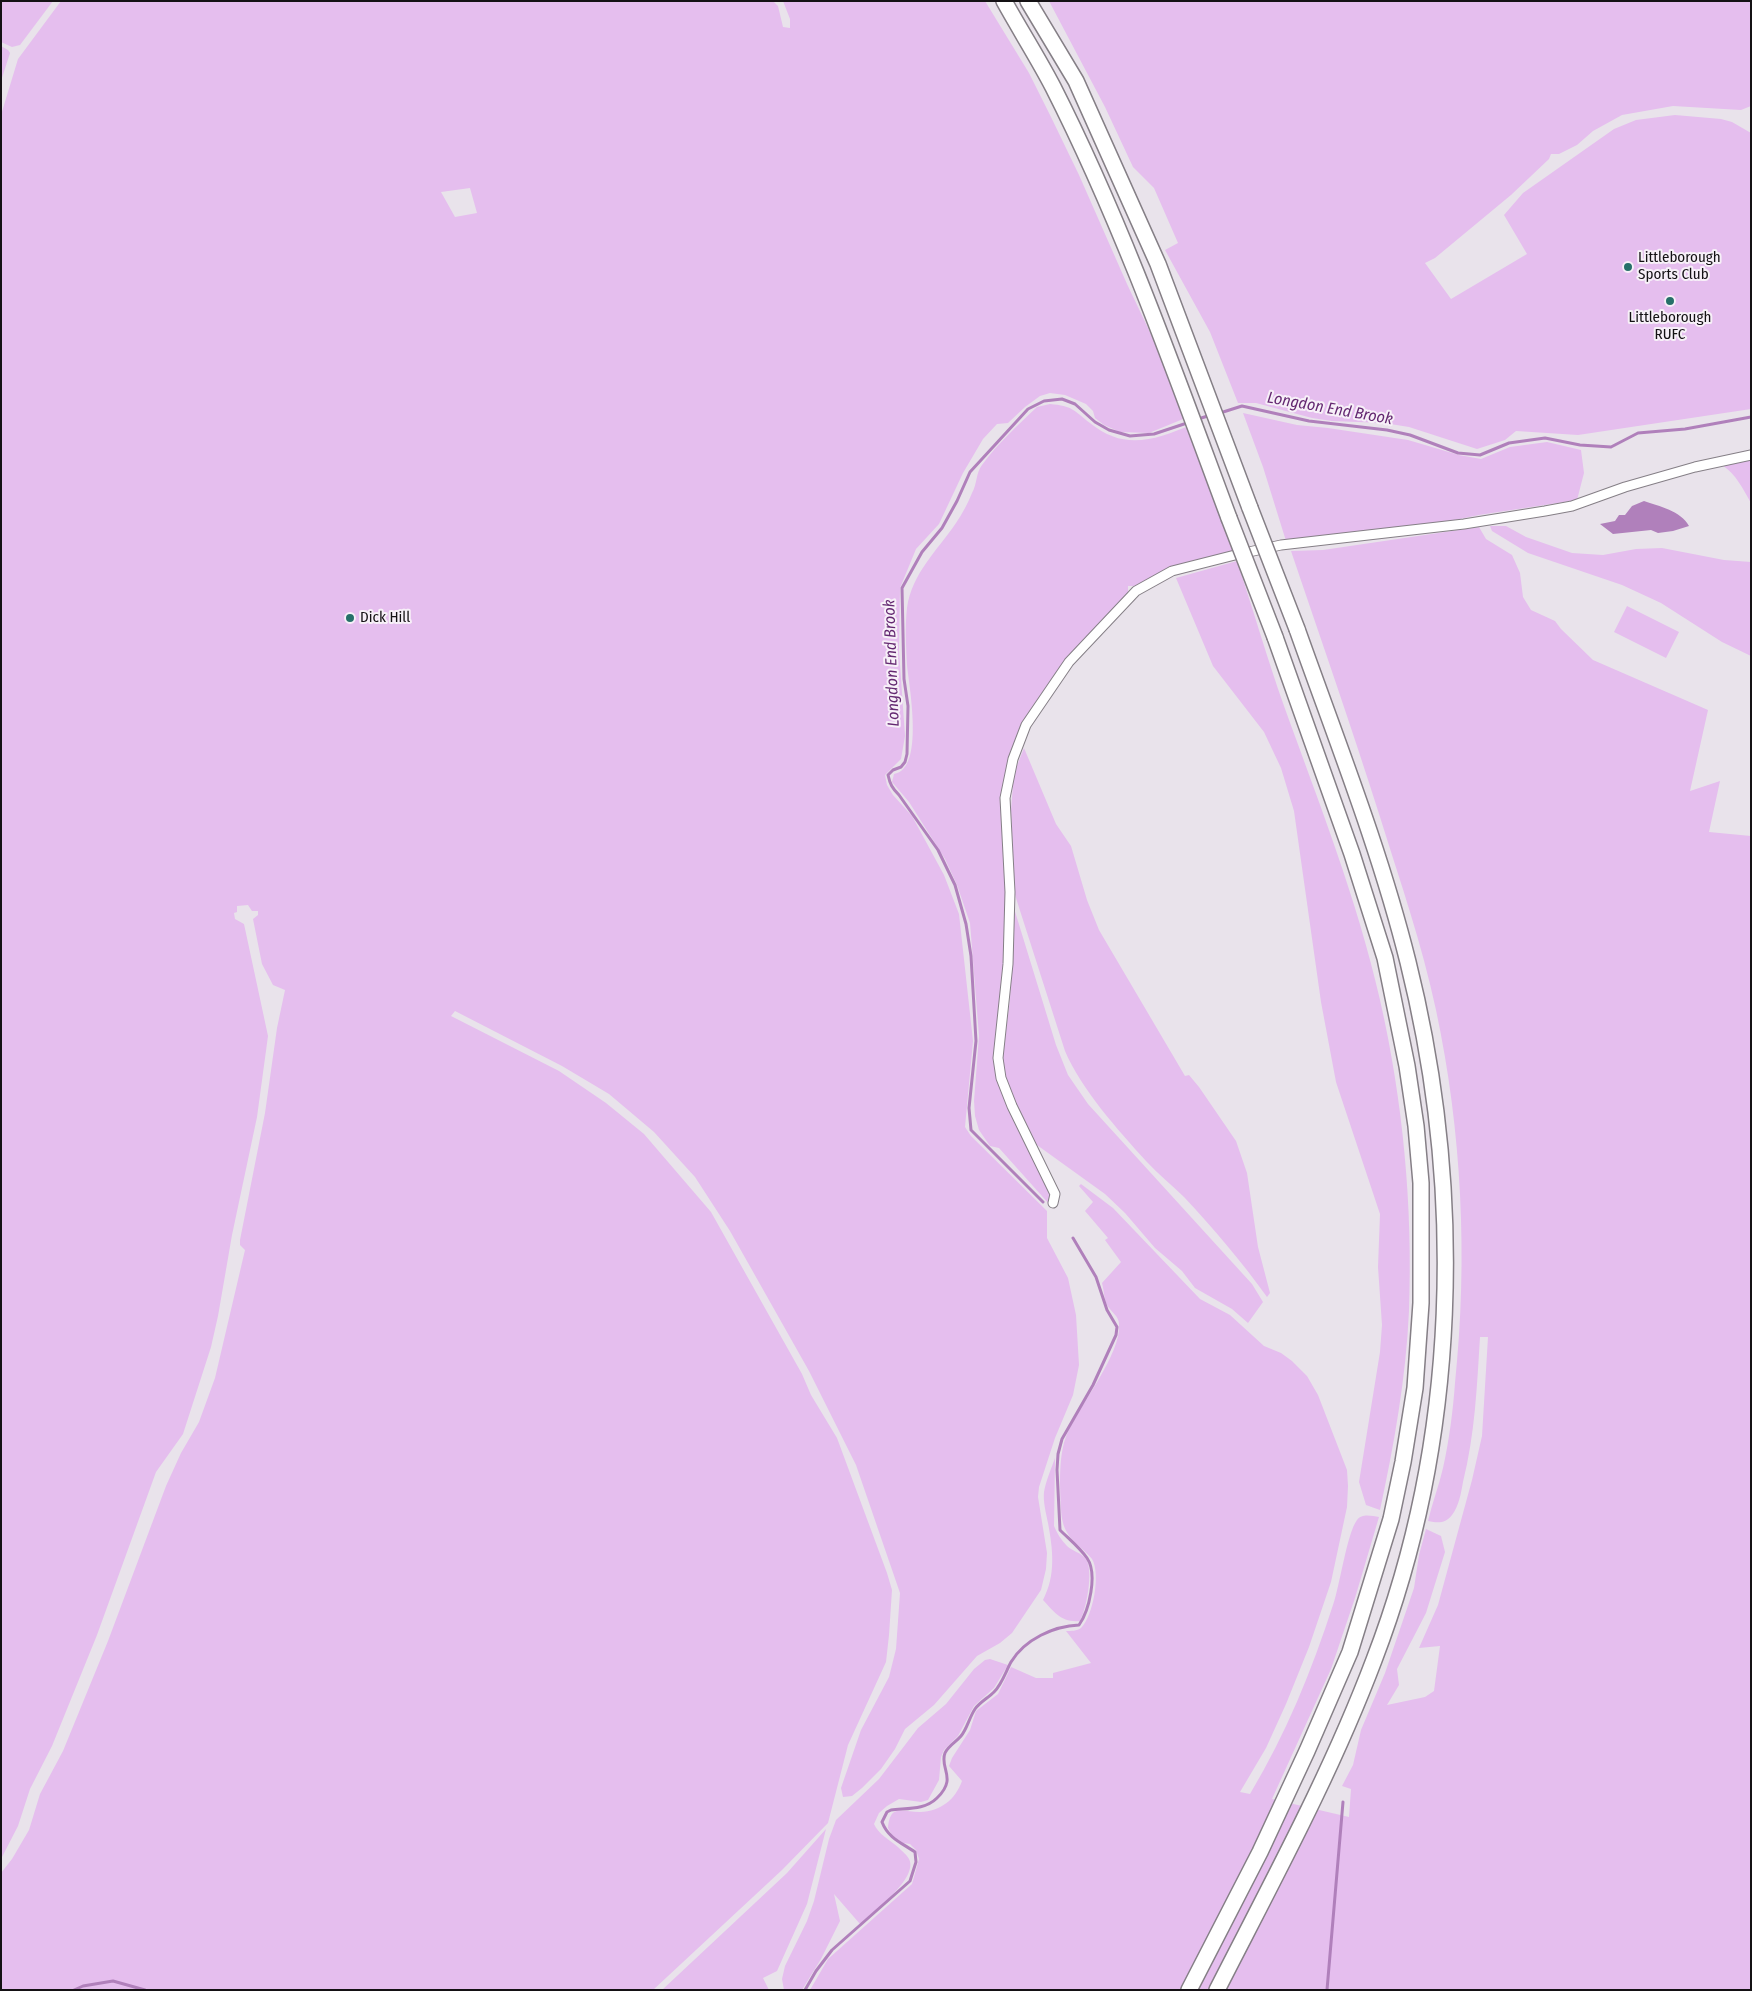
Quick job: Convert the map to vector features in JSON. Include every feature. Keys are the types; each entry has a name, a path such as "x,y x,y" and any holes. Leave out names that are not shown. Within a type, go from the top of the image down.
{"highway":[{"path":"1004,1 1052,86 1098,180 1181,389 1275,637 1352,854 1385,958 1407,1066 1416,1126 1421,1183 1421,1304 1414,1388 1403,1462 1391,1519 1350,1652 1308,1751 1260,1852 1189,1990"},
{"path":"1028,1 1076,81 1158,264 1297,629 1374,847 1408,962 1432,1080 1445,1189 1446,1310 1439,1386 1428,1470 1405,1566 1375,1660 1331,1762 1217,1990"}],"street":[{"path":"1053,1204 1055,1194 1012,1106 1001,1078 998,1058 1008,964 1010,892 1005,798 1012,759 1026,725 1069,662 1136,591 1172,571 1281,545 1464,524 1572,506 1624,487 1695,467 1751,455"}],"shaded area":[{"path":"1,1 53,1 20,45 12,47 1,42"},
{"path":"61,1 773,1 778,6 783,27 790,28 790,19 783,1 985,1 1029,73 1051,117 1188,417 1149,433 1120,432 1104,425 1095,418 1093,411 1086,404 1065,395 1050,393 1040,396 1008,423 997,424 983,439 963,473 939,524 916,549 900,588 899,650 905,736 901,759 885,775 887,785 893,795 912,816 944,875 959,914 973,1041 965,1127 971,1136 1047,1211 1047,1238 1068,1278 1076,1315 1079,1365 1073,1395 1055,1438 1039,1487 1038,1497 1047,1553 1046,1569 1041,1590 1012,1633 1000,1643 977,1656 934,1705 905,1729 895,1749 881,1769 852,1796 843,1797 841,1788 861,1730 889,1677 896,1649 900,1593 856,1465 809,1371 730,1231 695,1177 654,1132 609,1094 562,1066 455,1011 451,1016 559,1071 606,1103 644,1134 711,1212 802,1374 811,1395 837,1438 892,1590 886,1662 848,1745 828,1823 782,1870 653,1990 1,1990 1,1873 12,1859 29,1830 40,1794 63,1751 108,1641 166,1486 181,1453 199,1422 215,1378 245,1250 240,1245 240,1240 265,1113 277,1028 285,990 273,985 262,964 253,919 258,915 258,911 252,911 248,905 237,906 237,912 234,913 235,919 244,924 268,1036 257,1117 211,1347 183,1434 156,1472 97,1635 52,1746 30,1789 18,1826 1,1859 1,115 18,59","holes":["470,188 477,213 455,217 441,192"]},
{"path":"1049,1 1751,1 1751,106 1741,110 1673,106 1622,115 1593,131 1577,145 1559,154 1551,154 1549,159 1511,195 1435,258 1425,263 1451,299 1527,254 1504,215 1523,193 1614,129 1636,120 1675,115 1721,119 1732,122 1751,133 1751,409 1578,435 1516,431 1505,440 1477,449 1409,427 1384,423 1332,421 1312,418 1256,403 1238,403 1210,332 1165,250 1178,243 1154,188 1133,167 1105,107"},
{"path":"1,46 10,53 1,81"},
{"path":"1050,404 1068,407 1103,432 1127,440 1140,440 1165,435 1191,425 1235,551 1158,574 1134,586 1128,586 1128,595 1061,665 1031,709 1011,750 1004,777 1003,799 1007,900 1004,984 996,1059 1051,1188 1050,1205 999,1148 990,1146 979,1130 975,1116 974,1101 979,1036 970,923 957,885 945,859 909,802 892,782 894,774 904,769 909,758 912,743 912,707 907,665 906,629 907,608 914,584 926,563 963,512 974,490 979,471 988,457 1037,407"},
{"path":"1243,413 1297,425 1408,440 1459,455 1481,459 1510,447 1547,442 1581,450 1584,473 1577,500 1479,515 1411,529 1286,541 1263,467"},
{"path":"1751,459 1751,503 1735,477 1722,465"},
{"path":"1644,501 1663,507 1681,516 1689,526 1658,533 1651,530 1613,534 1600,524 1615,521 1619,515 1625,515 1632,506"},
{"path":"1490,526 1506,526 1526,537 1572,553 1603,555 1636,549 1662,548 1724,560 1751,562 1751,656 1722,642 1661,603 1622,585 1528,553 1492,531"},
{"path":"1479,527 1486,539 1512,555 1520,573 1523,597 1531,610 1555,621 1593,660 1708,710 1690,791 1720,781 1709,832 1751,836 1751,1990 810,1990 828,1959 912,1884 919,1859 916,1850 910,1844 903,1843 892,1835 888,1828 891,1815 902,1810 928,1811 941,1807 951,1799 962,1781 949,1766 952,1758 970,1730 976,1711 998,1694 1011,1667 1036,1678 1053,1678 1053,1673 1091,1663 1066,1631 1079,1629 1085,1622 1092,1605 1096,1574 1092,1559 1069,1536 1064,1527 1061,1509 1060,1471 1062,1452 1067,1434 1107,1364 1118,1336 1119,1321 1107,1305 1102,1283 1121,1262 1105,1240 1108,1238 1085,1211 1093,1202 1079,1186 1081,1184 1113,1208 1200,1299 1230,1315 1264,1346 1281,1353 1307,1376 1318,1395 1347,1470 1347,1507 1331,1582 1309,1647 1286,1704 1266,1748 1240,1792 1250,1794 1287,1725 1316,1654 1336,1596 1353,1527 1362,1516 1379,1517 1355,1598 1331,1669 1272,1799 1349,1817 1351,1789 1342,1786 1353,1765 1361,1730 1385,1673 1414,1588 1419,1555 1426,1529 1441,1536 1445,1552 1426,1613 1397,1669 1399,1685 1387,1705 1425,1697 1434,1691 1440,1646 1419,1648 1438,1605 1482,1436 1488,1337 1480,1337 1473,1428 1458,1504 1447,1520 1438,1522 1428,1521 1447,1447 1459,1336 1462,1243 1457,1149 1452,1102 1436,1010 1403,889 1291,551 1323,550"},
{"path":"1237,561 1278,688 1349,888 1371,962 1395,1077 1408,1194 1409,1311 1399,1411 1380,1510 1366,1505 1359,1482 1380,1352 1382,1325 1378,1267 1380,1214 1336,1082 1321,1002 1294,811 1281,768 1264,732 1213,666 1176,578"},
{"path":"1627,606 1679,632 1666,658 1614,632"},
{"path":"1024,748 1056,824 1071,846 1087,900 1099,930 1185,1076 1189,1075 1199,1087 1236,1141 1247,1173 1258,1247 1270,1293 1267,1297 1238,1258 1206,1221 1146,1161 1112,1123 1080,1080 1065,1051 1015,895 1011,810 1014,773"},
{"path":"1013,905 1056,1045 1068,1075 1088,1104 1252,1284 1263,1302 1248,1323 1232,1309 1195,1288 1182,1271 1155,1248 1125,1213 1105,1194 1030,1140 1006,1085 1002,1062 1010,999"},
{"path":"1055,1458 1054,1526 1065,1544 1084,1557 1088,1565 1088,1590 1085,1608 1080,1621 1063,1618 1043,1600 1052,1572 1051,1543 1044,1504 1044,1492"},
{"path":"990,1659 1008,1665 994,1688 974,1706 958,1736 944,1750 941,1757 939,1780 928,1800 921,1802 899,1799 879,1813 874,1824 881,1834 899,1848 909,1859 910,1867 901,1885 860,1924 834,1894 840,1921 821,1959 802,1990 784,1990 782,1979 785,1966 807,1921 814,1901 829,1839 836,1820 879,1779 918,1728 946,1704 974,1669 985,1660"},
{"path":"826,1829 807,1904 777,1971 763,1978 769,1990 662,1990 787,1873"}],"waterway":[{"name":"Longdon End Brook","path":"1043,1202 971,1130 969,1108 976,1041 971,956 966,924 955,885 938,850 893,788 888,775 893,770 901,767 905,762 907,754 908,706 904,679 902,588 922,552 942,528 970,472 1028,409 1044,401 1062,399 1075,404 1095,422 1109,430 1130,436 1154,434 1190,422"},
{"name":"Longdon End Brook","path":"1220,413 1242,406 1309,421 1387,430 1410,435 1458,453 1480,455 1509,443 1545,438 1580,445 1611,447 1638,433 1685,429 1751,417"},
{"name":"Longdon End Brook","path":"1198,419 1211,415"},
{"name":"Longdon End Brook","path":"805,1990 816,1971 832,1950 910,1881 916,1862 915,1852 896,1840 885,1828 882,1822 887,1812 921,1807 937,1798 946,1785 947,1774 944,1764 946,1751 963,1733 977,1707 997,1689 1017,1654 1032,1640 1041,1635 1060,1628 1079,1625 1086,1611 1091,1592 1092,1573 1087,1558 1060,1530 1058,1454 1062,1439 1093,1385 1116,1335 1117,1327 1107,1310 1096,1277 1073,1238"},
{"path":"1327,1990 1343,1802"},
{"path":"74,1990 83,1986 113,1981 145,1990"}],"place":[{"name":"Littleborough Sports Club","path":"1628,267"},
{"name":"Littleborough RUFC","path":"1670,301"},
{"name":"Dick Hill","path":"350,618"}]}
